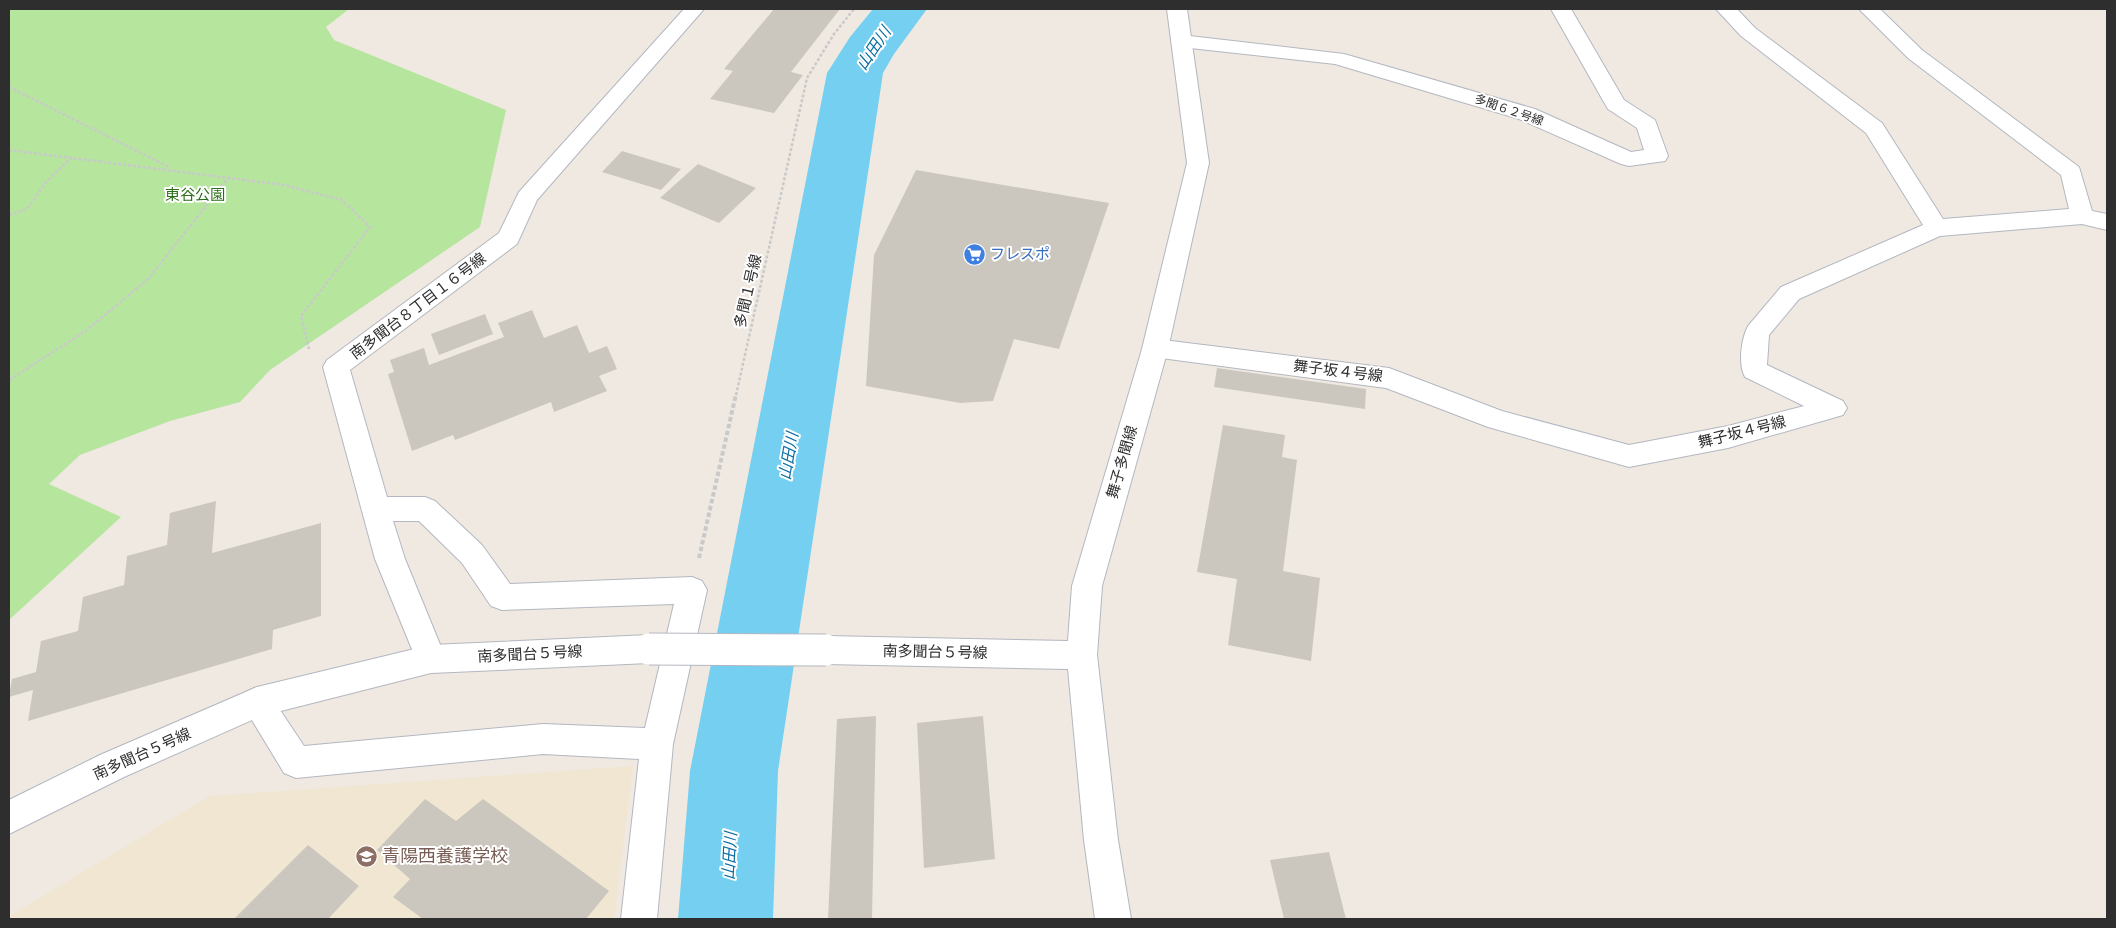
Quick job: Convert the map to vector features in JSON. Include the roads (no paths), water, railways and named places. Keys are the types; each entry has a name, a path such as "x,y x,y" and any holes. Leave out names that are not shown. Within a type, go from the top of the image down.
{"street":[{"name":"南多聞台８丁目１６号線","path":"431,659 390,559 336,367 509,238 527,197 694,9"},
{"name":"舞子多聞線","path":"1113,919 1101,840 1082,655 1087,586 1155,348 1198,163 1177,9"},
{"name":"多聞６２号線","path":"1181,41 1337,58 1527,114 1629,159 1656,156 1647,125 1616,104 1562,9"},
{"path":"1726,9 1748,32 1874,128 1937,228"},
{"path":"1869,9 1915,54 2071,172 2082,216"},
{"name":"舞子坂４号線","path":"1155,348 1390,378 1497,420 1629,456 1728,437 1834,408 1754,370 1756,333 1790,293 1937,228 2082,216 2107,222"},
{"path":"376,509 425,510 472,554 502,597 692,590 656,744 639,919"},
{"name":"南多聞台５号線","path":"9,817 112,766 258,702 431,659 649,649 1082,655"},
{"path":"258,702 296,762 543,739 656,744"}],"waterway":[{"name":"山田川","path":"725,919 734,771 855,73 869,49 901,9"}],"place":[{"name":"フレスポ","path":"974,254"},
{"name":"青陽西養護学校","path":"366,856"}],"park label":[{"name":"東谷公園","path":"195,195"}]}
